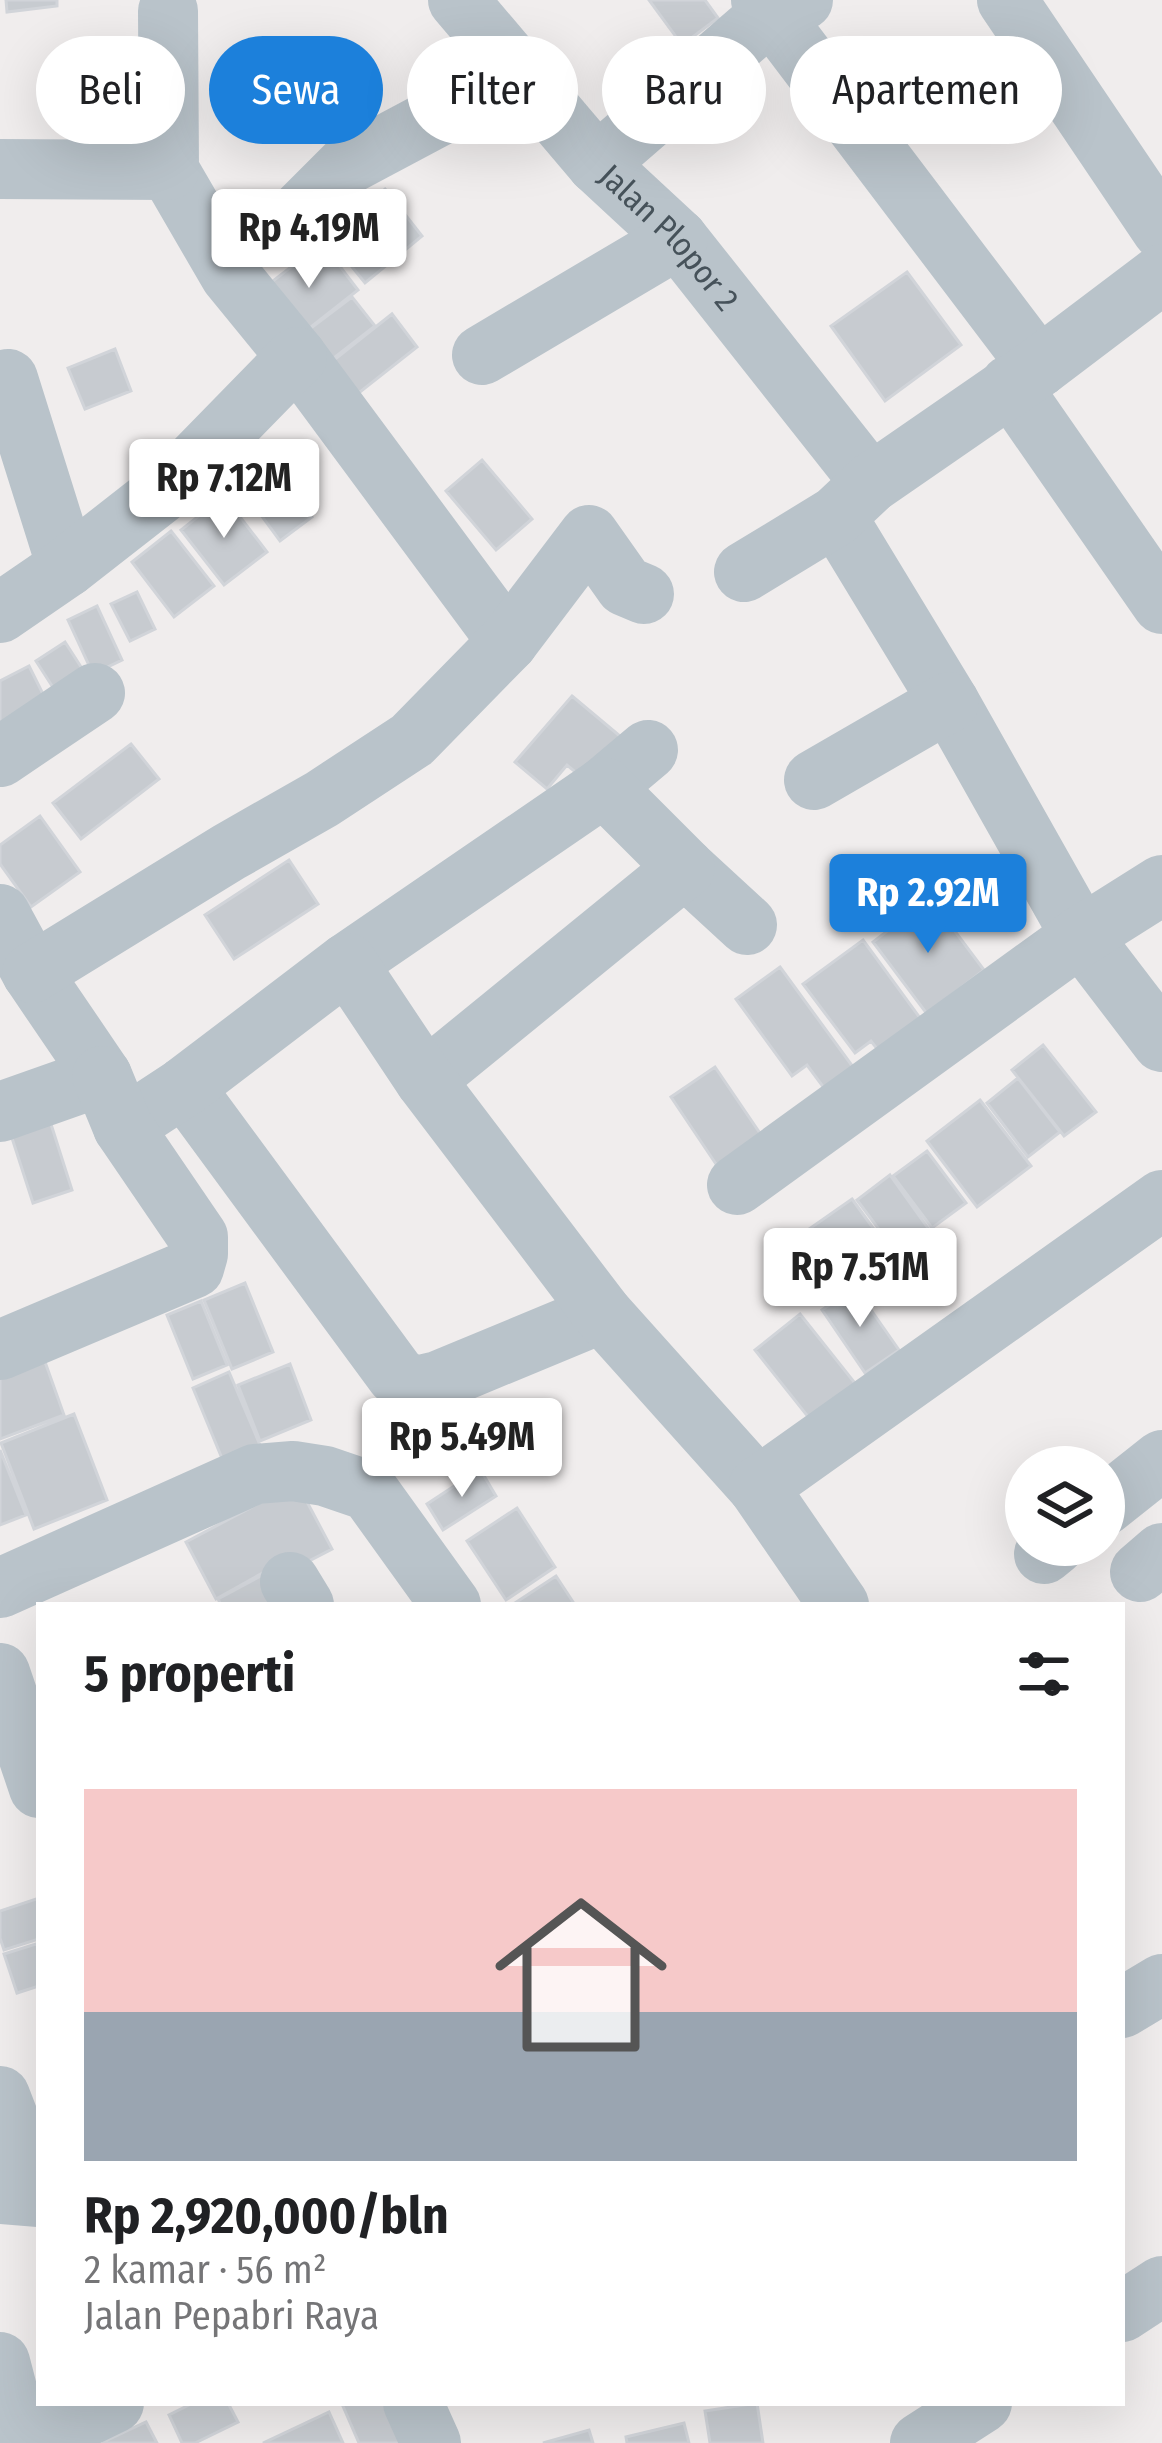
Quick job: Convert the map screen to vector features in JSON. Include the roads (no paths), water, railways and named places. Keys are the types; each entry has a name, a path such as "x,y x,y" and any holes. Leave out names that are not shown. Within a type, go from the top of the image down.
{"street":[{"name":"Jalan Plopor 2","path":"458,0 489,36"},
{"path":"1007,0 1162,230"},
{"path":"597,164 778,4 1024,376 1162,604"},
{"path":"168,11 169,170 230,275 297,357 508,642"},
{"path":"277,235 347,165 407,133"},
{"name":"Jalan Plopor 2","path":"578,142 678,239 854,500 949,702 1082,936 1162,1042"},
{"path":"2,155 169,170"},
{"path":"482,355 678,239"},
{"path":"744,572 854,500 1162,274"},
{"path":"0,613 172,485 297,357"},
{"path":"8,379 67,567"},
{"path":"32,974 412,740 508,642 589,535 625,586 644,594"},
{"path":"0,757 95,693"},
{"path":"814,781 949,702"},
{"path":"0,1112 112,1101 184,1087 346,963 604,788 649,750"},
{"path":"604,788 747,925"},
{"path":"425,1080 685,868"},
{"path":"737,1185 1082,936 1162,885"},
{"path":"0,914 32,974 198,1238 194,1268 0,1350"},
{"path":"346,963 425,1080 602,1313 758,1487 836,1602"},
{"path":"184,1087 396,1375 412,1387 438,1381 602,1313"},
{"path":"758,1487 1162,1200"},
{"path":"1125,1489 1162,1460"},
{"path":"0,1588 255,1474 293,1471 369,1491 449,1602"},
{"path":"0,1673 36,1779"},
{"path":"1125,2006 1162,1984"},
{"path":"0,2096 36,2189"},
{"path":"0,2194 36,2197"},
{"path":"1125,2310 1162,2286"},
{"path":"0,2335 36,2337"},
{"path":"0,2362 21,2443"},
{"path":"32,2443 108,2406"},
{"path":"413,2406 431,2443"},
{"path":"891,2406 908,2443"},
{"path":"920,2443 977,2406"}]}
